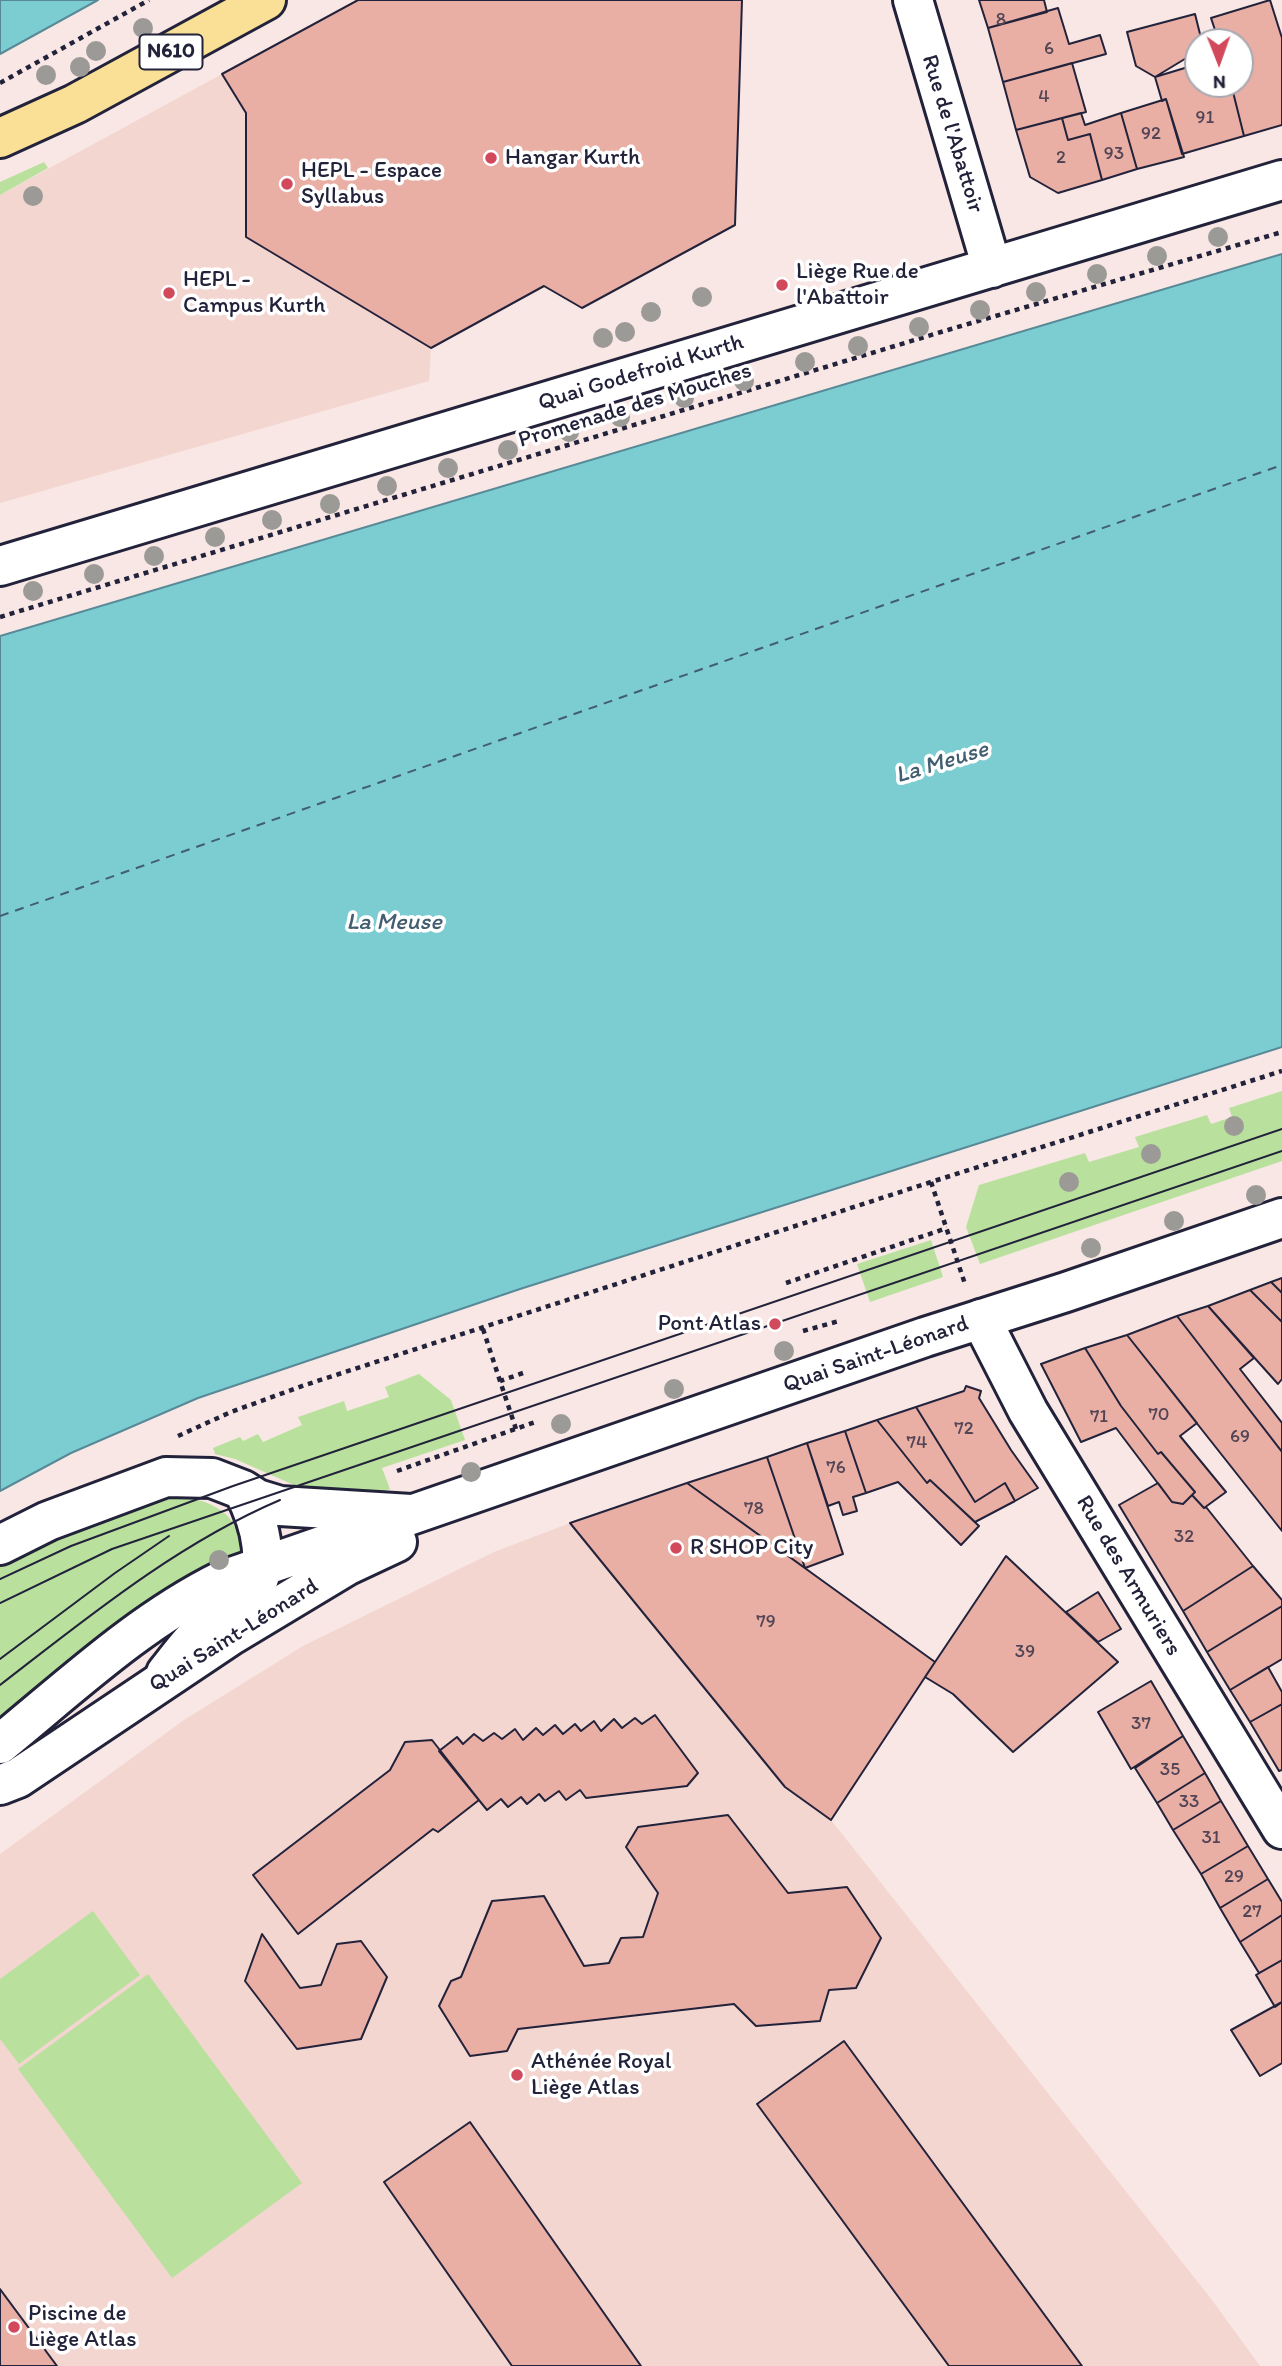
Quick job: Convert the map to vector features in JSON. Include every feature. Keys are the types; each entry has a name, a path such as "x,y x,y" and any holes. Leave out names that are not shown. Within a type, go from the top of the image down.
{"main road":[{"name":"N610","path":"0,138 75,104 266,0"}],"street":[{"name":"Rue de l'Abattoir","path":"913,0 992,268"},
{"name":"Quai Godefroid Kurth","path":"0,566 1282,180"},
{"name":"Quai Saint-Léonard","path":"0,1744 139,1632 178,1604 223,1580 1282,1218"},
{"name":"Rue des Armuriers","path":"981,1319 1028,1411 1282,1829"},
{"name":"Quai Saint-Léonard","path":"0,1545 99,1500 166,1477 212,1478 243,1490 257,1499 280,1506 411,1514"},
{"path":"158,1683 201,1631 246,1599 256,1586 262,1568 260,1537 243,1490"},
{"name":"Quai Saint-Léonard","path":"0,1785 18,1778 230,1636 348,1565 446,1519 471,1494"}],"path":[{"path":"0,83 149,0"},
{"name":"Promenade des Mouches","path":"0,617 951,329 1282,232"},
{"path":"172,1438 231,1412 305,1385 1282,1071"},
{"path":"931,1182 965,1282"},
{"path":"786,1283 947,1228"},
{"path":"482,1329 516,1429"},
{"path":"500,1381 523,1373"}],"shaded area":[{"name":"HEPL - Campus Kurth","path":"222,74 246,113 246,237 431,348 429,381 0,503 0,195"},
{"name":"Athénée Royal Liège Atlas","path":"570,1523 785,1787 831,1820 1209,2296 1260,2366 0,2366 0,1854 184,1720 303,1646 494,1552"}],"green space":[{"path":"44,162 48,168 0,195 0,182"},
{"path":"1282,1091 1282,1161 980,1264 966,1227 979,1185 1085,1153 1089,1162 1139,1147 1135,1137 1207,1115 1211,1124 1232,1117 1229,1108"},
{"path":"931,1240 943,1277 870,1302 857,1264"},
{"path":"419,1374 451,1400 465,1440 382,1468 390,1489 378,1493 310,1492 235,1459 215,1454 213,1448 240,1437 243,1441 258,1434 263,1442 302,1425 298,1417 344,1401 347,1411 389,1397 385,1387"},
{"path":"169,1496 196,1499 219,1509 229,1517 240,1540 240,1555 0,1727 0,1567 98,1521"},
{"path":"93,1911 140,1975 19,2064 0,2039 0,1979"},
{"path":"148,1974 302,2183 172,2278 18,2069"}],"water":[{"path":"0,0 98,0 0,54"},
{"name":"La Meuse","path":"1282,254 1282,1047 520,1289 198,1398 71,1453 0,1491 0,636"}],"building":[{"name":"Hangar Kurth","path":"358,0 742,0 735,225 582,308 544,286 431,348 246,237 246,113 222,74"},
{"path":"979,0 1044,0 1047,12 988,28"},
{"path":"1270,0 1282,38 1282,125 1244,136 1234,98 1254,98 1254,28 1214,28 1211,18"},
{"path":"1058,8 1069,44 1100,35 1106,54 1003,82 988,28"},
{"path":"1195,14 1198,28 1184,28 1184,59 1155,77 1136,66 1127,32"},
{"path":"1072,63 1086,112 1016,130 1003,82"},
{"path":"1184,68 1184,98 1234,98 1244,136 1182,154 1166,99 1162,101 1155,77"},
{"path":"1166,99 1184,157 1137,169 1121,113"},
{"path":"1081,113 1085,125 1121,113 1137,169 1102,180 1090,134 1068,140 1062,118"},
{"path":"1062,118 1068,140 1090,134 1102,180 1058,193 1030,177 1016,130"},
{"path":"1282,1278 1282,1293 1271,1282"},
{"path":"1271,1282 1282,1293 1282,1322 1250,1290"},
{"path":"1250,1290 1282,1322 1282,1379 1278,1384 1208,1306"},
{"path":"1208,1306 1254,1358 1240,1369 1282,1423 1282,1452 1177,1316"},
{"path":"1177,1316 1282,1452 1282,1531 1127,1335"},
{"path":"1127,1335 1197,1423 1180,1436 1226,1492 1204,1508 1192,1495 1195,1492 1161,1452 1158,1454 1121,1406 1085,1348"},
{"path":"1085,1348 1121,1406 1158,1454 1161,1452 1195,1492 1183,1504 1172,1502 1116,1428 1081,1442 1041,1364"},
{"path":"966,1386 981,1391 979,1398 1038,1488 1015,1501 1005,1483 975,1502 916,1407 964,1391"},
{"path":"916,1407 975,1502 1005,1483 1015,1501 975,1522 930,1480 927,1483 877,1420"},
{"path":"877,1420 927,1483 930,1480 979,1526 961,1545 898,1482 866,1493 845,1431"},
{"path":"845,1431 866,1493 853,1497 857,1511 843,1515 839,1502 828,1506 807,1443"},
{"path":"807,1443 843,1554 805,1568 767,1457"},
{"path":"767,1457 805,1568 687,1483"},
{"path":"687,1483 935,1662 831,1820 785,1787 570,1523"},
{"path":"1158,1483 1172,1502 1183,1504 1192,1495 1206,1507 1253,1566 1183,1611 1119,1505"},
{"path":"1006,1556 1118,1662 1013,1752 953,1694 925,1677"},
{"path":"1253,1566 1282,1600 1282,1606 1207,1652 1183,1611"},
{"path":"1098,1592 1121,1629 1098,1642 1066,1612"},
{"path":"1282,1606 1282,1659 1230,1690 1207,1652"},
{"path":"1268,1667 1282,1692 1282,1704 1250,1722 1230,1690"},
{"path":"1151,1681 1183,1736 1131,1769 1098,1712"},
{"path":"1282,1704 1282,1770 1279,1771 1250,1722"},
{"path":"655,1715 698,1773 687,1786 586,1798 580,1790 566,1800 559,1791 545,1801 539,1794 527,1804 521,1797 508,1807 501,1799 487,1810 439,1751 457,1737 463,1744 474,1734 483,1741 494,1733 502,1739 515,1729 523,1740 536,1728 543,1735 555,1725 563,1734 575,1724 581,1731 594,1721 601,1731 614,1719 622,1728 635,1718 642,1724"},
{"path":"1183,1736 1205,1773 1157,1803 1135,1768"},
{"path":"432,1740 479,1800 438,1832 433,1829 298,1934 253,1875 390,1770 405,1742"},
{"path":"1205,1773 1221,1801 1173,1830 1157,1803"},
{"path":"1221,1801 1248,1846 1201,1874 1173,1830"},
{"path":"728,1815 788,1893 847,1887 881,1938 856,1988 829,1990 820,2021 756,2026 734,2004 518,2029 507,2051 470,2056 439,2006 451,1981 461,1977 492,1901 544,1896 584,1966 609,1963 621,1938 643,1937 658,1893 626,1847 638,1827"},
{"path":"1248,1846 1268,1879 1220,1908 1201,1874"},
{"path":"1268,1879 1282,1902 1282,1915 1240,1942 1220,1908"},
{"path":"1282,1915 1282,1960 1259,1973 1240,1942"},
{"path":"262,1934 300,1988 321,1985 337,1944 361,1941 387,1977 361,2039 297,2049 245,1981"},
{"path":"1282,1960 1282,2002 1275,2007 1256,1975"},
{"path":"1282,2002 1282,2063 1260,2076 1231,2030"},
{"path":"844,2041 1082,2366 949,2366 757,2104"},
{"path":"470,2122 641,2366 512,2366 384,2182"},
{"name":"Piscine de Liège Atlas","path":"0,2289 57,2366 0,2366"}],"ferry route":[{"path":"0,916 1282,465"}],"tram line":[{"path":"0,1579 71,1546 233,1486 1282,1129"},
{"path":"0,1603 112,1549 1282,1151"},
{"path":"0,1685 100,1608 169,1560 205,1538 280,1500"},
{"path":"0,1659 169,1536"}],"place":[{"name":"Hangar Kurth","path":"491,158"},
{"name":"HEPL - Espace Syllabus","path":"287,184"},
{"name":"Liège Rue de l'Abattoir","path":"782,285"},
{"name":"HEPL - Campus Kurth","path":"169,293"},
{"name":"Pont Atlas","path":"775,1324"},
{"name":"R SHOP City","path":"676,1548"},
{"name":"Athénée Royal Liège Atlas","path":"517,2075"},
{"name":"Piscine de Liège Atlas","path":"14,2327"}]}
